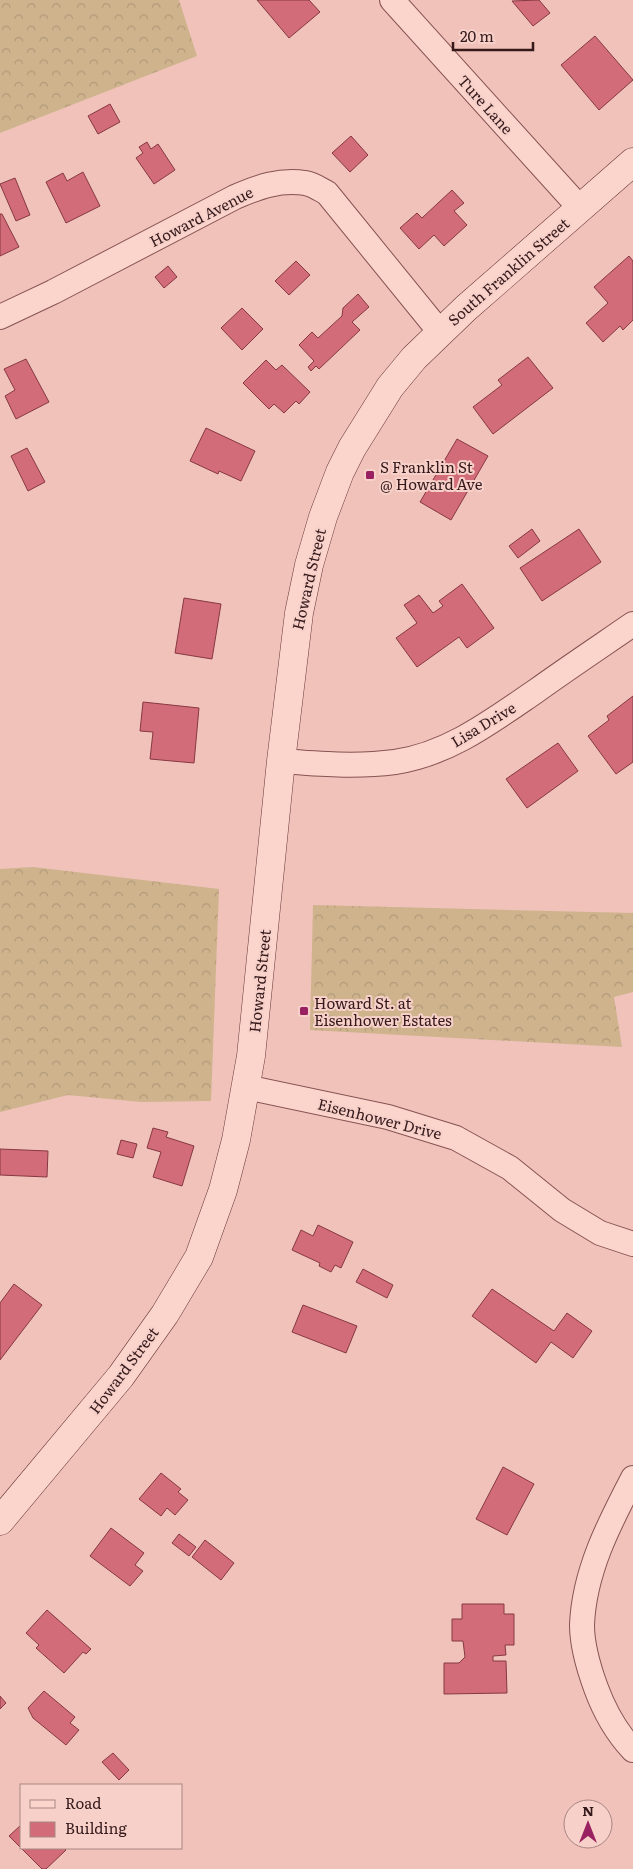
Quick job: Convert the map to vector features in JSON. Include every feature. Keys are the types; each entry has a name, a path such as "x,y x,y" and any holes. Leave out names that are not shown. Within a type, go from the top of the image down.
{"main road":[{"name":"South Franklin Street","path":"390,387 440,332 633,162"},
{"name":"Howard Street","path":"0,1521 121,1376 165,1314 199,1257 224,1190 246,1087 299,613 309,565 323,517 340,472 352,448 390,387"}],"street":[{"name":"Ture Lane","path":"392,0 580,208"},
{"name":"Howard Avenue","path":"0,317 53,292 236,197 263,185 286,182 307,183 327,193 440,332"},
{"name":"Lisa Drive","path":"281,761 339,764 396,762 451,745 489,723 633,624"},
{"name":"Eisenhower Drive","path":"246,1087 388,1117 456,1138 510,1168 562,1210 600,1233 633,1244"},
{"path":"633,1478 604,1534 586,1589 582,1627 588,1666 604,1709 633,1750"}],"green space":[{"path":"0,0 179,0 197,56 0,133"},
{"path":"33,867 219,889 211,1101 141,1102 68,1095 0,1112 0,869"},
{"path":"313,905 633,913 633,992 614,997 622,1047 310,1030"}],"building":[{"path":"257,0 309,0 320,12 289,38"},
{"path":"539,0 550,13 533,26 512,1"},
{"path":"595,36 633,80 599,110 561,65"},
{"path":"110,104 120,122 98,134 88,116"},
{"path":"351,136 368,155 350,172 332,153"},
{"path":"147,142 151,149 158,144 175,170 154,184 136,158 143,153 139,147"},
{"path":"83,172 100,206 66,223 46,182 63,173 67,181"},
{"path":"15,178 30,215 16,221 0,184"},
{"path":"452,190 464,203 454,211 467,225 444,246 434,235 419,249 400,228 417,213 422,218"},
{"path":"0,214 2,214 19,247 0,256"},
{"path":"629,256 633,261 633,320 623,330 620,326 603,342 586,323 608,303 594,287"},
{"path":"296,261 310,275 289,295 275,281"},
{"path":"168,266 177,277 164,288 155,277"},
{"path":"358,294 369,307 352,322 360,330 319,369 316,366 311,371 308,367 314,361 299,345 312,332 318,338 342,316 343,308"},
{"path":"242,308 263,329 242,350 221,328"},
{"path":"528,357 553,388 493,434 473,407 502,385 498,380"},
{"path":"26,359 49,402 16,419 5,396 15,390 4,369"},
{"path":"266,360 276,370 282,365 310,392 299,404 296,401 284,413 274,404 269,409 243,383"},
{"path":"206,428 255,451 241,481 219,471 218,474 190,461"},
{"path":"457,439 488,456 451,520 420,502"},
{"path":"27,448 45,482 28,491 11,456"},
{"path":"532,529 540,541 518,558 509,546"},
{"path":"579,529 601,562 542,601 520,568"},
{"path":"462,584 494,628 467,648 459,637 417,667 396,638 417,623 404,605 419,595 433,613 443,606 439,601"},
{"path":"184,598 221,604 212,659 175,653"},
{"path":"633,696 633,762 616,774 588,736 609,720 607,716"},
{"path":"143,702 199,708 194,763 150,759 153,732 140,731"},
{"path":"558,743 578,771 527,808 506,779"},
{"path":"153,1128 168,1132 166,1137 194,1146 182,1186 153,1177 161,1152 147,1148"},
{"path":"121,1140 137,1144 133,1158 117,1154"},
{"path":"0,1149 48,1151 47,1177 0,1175"},
{"path":"318,1225 353,1242 341,1268 335,1265 331,1272 319,1266 320,1263 292,1250 301,1230 313,1236"},
{"path":"363,1269 393,1285 387,1298 356,1282"},
{"path":"14,1284 42,1305 0,1360 0,1303"},
{"path":"492,1289 554,1331 567,1313 592,1331 573,1358 551,1342 536,1363 472,1316"},
{"path":"303,1305 357,1326 346,1353 292,1332"},
{"path":"503,1467 534,1484 507,1535 476,1519"},
{"path":"161,1473 181,1489 178,1492 188,1500 175,1515 167,1508 161,1516 139,1499"},
{"path":"111,1528 144,1553 135,1565 143,1571 130,1586 90,1556"},
{"path":"179,1534 196,1547 189,1556 172,1543"},
{"path":"205,1540 234,1563 221,1580 192,1557"},
{"path":"462,1604 504,1604 504,1614 514,1614 514,1645 505,1645 506,1655 493,1656 493,1661 506,1661 507,1693 444,1694 444,1663 459,1663 465,1657 463,1641 452,1641 452,1619 462,1619"},
{"path":"47,1610 91,1649 86,1654 83,1652 64,1673 36,1648 39,1645 26,1633"},
{"path":"44,1691 75,1717 70,1723 79,1730 66,1745 33,1718 28,1708"},
{"path":"0,1696 6,1703 0,1709"},
{"path":"113,1753 129,1770 119,1780 102,1762"},
{"path":"20,1826 20,1847 9,1836"},
{"path":"22,1849 66,1850 46,1869 42,1869"}],"place":[{"name":"S Franklin St @ Howard Ave","path":"370,475"},
{"name":"Howard St. at Eisenhower Estates","path":"304,1011"}]}
